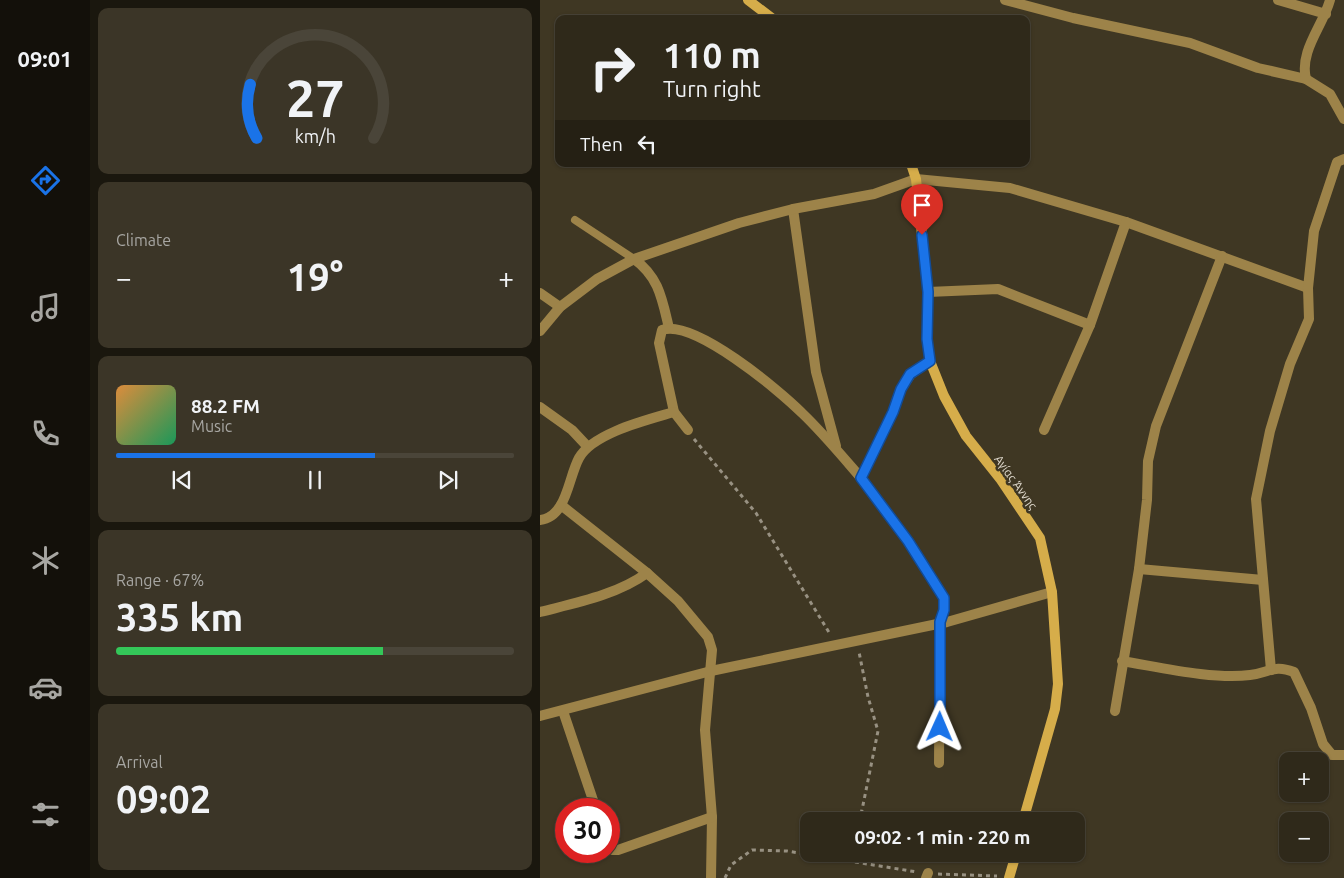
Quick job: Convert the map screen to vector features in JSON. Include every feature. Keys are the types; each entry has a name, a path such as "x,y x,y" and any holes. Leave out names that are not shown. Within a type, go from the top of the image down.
{"street":[{"path":"748,0 769,15"},
{"path":"1005,0 1073,18 1190,43 1258,68 1306,79 1330,94 1344,119"},
{"path":"1278,0 1326,14"},
{"path":"1306,79 1304,70 1305,59 1326,14 1330,0"},
{"path":"1271,670 1257,492 1270,431 1290,364 1309,319 1308,288 1314,231 1337,162 1344,159"},
{"name":"Αγίας Άννης","path":"912,167 916,179 928,292 927,339 930,361 944,396 966,436 1001,480 1040,538 1052,592 1058,684 1055,709 1026,812"},
{"path":"540,331 560,307 597,279 634,259 739,223 793,209 874,194 916,179 1010,188 1126,222 1308,288"},
{"path":"793,209 816,372 837,449"},
{"path":"1044,430 1090,325 1126,222"},
{"path":"1114,711 1139,569 1147,500 1148,462 1156,426 1222,256"},
{"path":"634,259 648,269 654,279 669,328"},
{"path":"928,292 998,290 1090,325"},
{"path":"540,293 560,307"},
{"path":"688,430 674,412 659,343 662,330 669,328 693,333 747,366 802,412 861,478 908,541 944,598 944,610 940,622 939,763"},
{"path":"861,478 893,412 901,389 910,374 930,361"},
{"path":"540,407 572,430 587,446"},
{"path":"540,520 557,512 578,459 587,446 638,422 674,412"},
{"path":"560,505 647,573 678,601 708,637 712,650 705,730 712,817 711,878"},
{"path":"1139,569 1263,580"},
{"path":"540,612 594,597 638,580 647,573"},
{"path":"540,716 711,671 940,622 1052,592"},
{"path":"1122,661 1213,675 1249,676 1281,666 1294,672 1312,708 1323,744 1332,755 1344,755"},
{"path":"563,711 592,798"},
{"path":"620,849 712,817"},
{"path":"1010,877 1014,862"}],"lane":[{"path":"575,220 634,259"}],"path":[{"path":"688,430 756,513 830,631 833,644"},
{"path":"857,640 868,697 878,731 861,812"},
{"path":"725,878 731,865 752,850 800,853"},
{"path":"858,862 927,876 1010,877"}],"route":[{"path":"922,235 928,292 927,339 930,361 910,374 901,389 893,412 861,478 908,541 944,598 944,610 940,622 940,727"}]}
